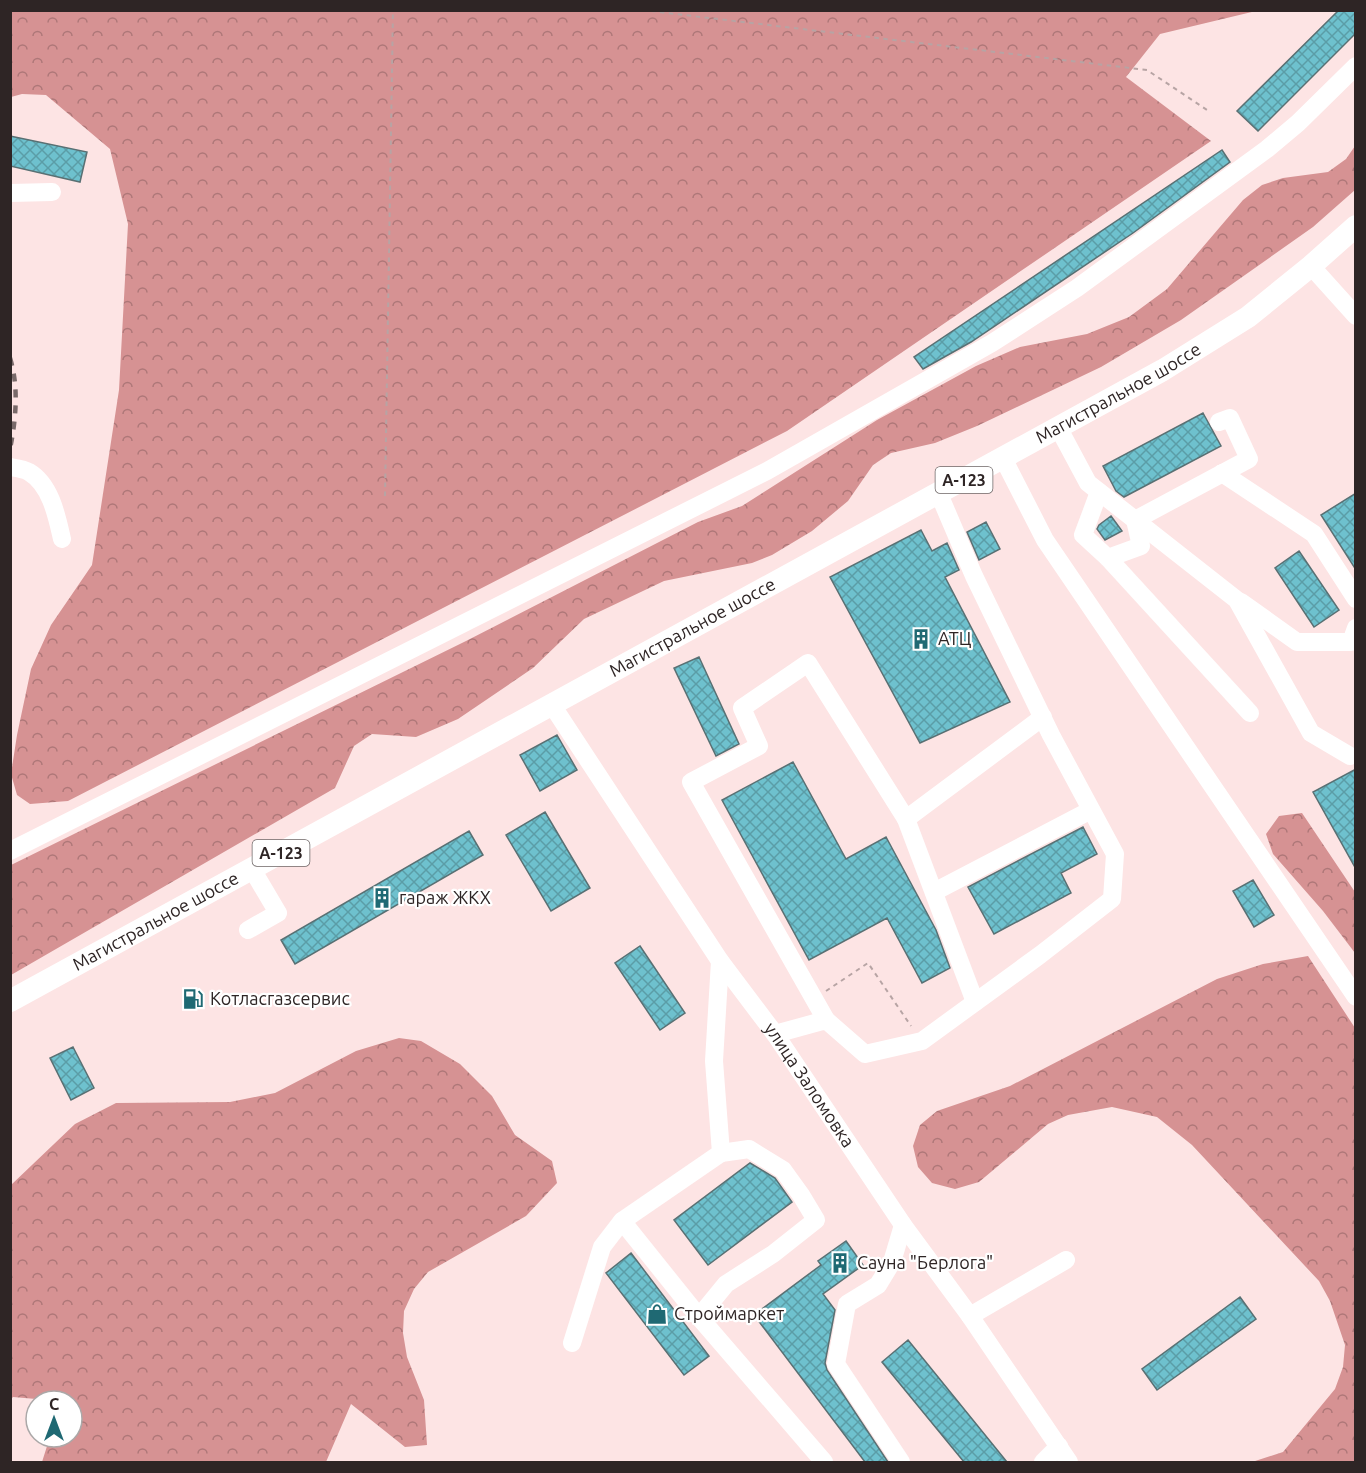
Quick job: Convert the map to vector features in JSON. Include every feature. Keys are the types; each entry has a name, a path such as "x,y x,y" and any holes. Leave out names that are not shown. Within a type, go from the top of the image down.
{"main road":[{"name":"Магистральное шоссе","path":"10,1001 1163,370 1248,317 1356,226"}],"street":[{"path":"10,851 767,471 992,343 1077,288 1267,149 1298,123 1356,66"},
{"path":"10,193 52,192"},
{"path":"1311,266 1356,316"},
{"path":"1135,520 1249,459 1230,418 1219,422"},
{"path":"1058,427 1088,483 1238,600 1297,642 1351,642 1356,628"},
{"path":"1003,458 1045,540 1356,997"},
{"path":"10,466 29,472 40,483 55,508 62,539"},
{"path":"1222,473 1314,534 1356,599"},
{"path":"1099,492 1083,535 1108,558 1250,713"},
{"path":"939,494 974,576 1043,717 1116,854 1112,899 1040,955 922,1041 865,1054 826,1020 691,782 759,746 742,708 808,663 906,819 975,1002"},
{"path":"1108,558 1141,546 1135,520"},
{"path":"1238,600 1311,733 1350,756"},
{"name":"улица Заломовка","path":"552,705 720,961 775,1034 903,1225 970,1316 1069,1462"},
{"path":"906,819 1043,717"},
{"path":"934,892 1092,810"},
{"path":"248,930 278,913 252,869"},
{"path":"720,961 714,1061 721,1153"},
{"path":"775,1034 826,1020"},
{"path":"572,1343 602,1246 622,1221 721,1153 749,1149 783,1170 816,1220 773,1254 726,1284 699,1317"},
{"path":"622,1221 699,1317 824,1462"},
{"path":"901,1462 836,1364 847,1304 878,1285 892,1262 903,1225"},
{"path":"970,1316 1066,1260"},
{"path":"1044,1462 1059,1446"}],"path":[{"path":"385,496 393,10"},
{"path":"642,10 1147,70 1207,110"},
{"path":"814,999 868,963 922,1041"}],"green space":[{"path":"10,11 1256,11 1160,34 1126,77 1211,141 787,431 68,801 30,804 17,795 11,774 17,735 31,669 51,625 92,565 119,390 128,224 110,149 46,95 22,94 11,97"},
{"path":"1355,146 1355,190 1313,227 1181,320 1101,367 977,426 935,443 891,453 873,465 848,501 812,531 772,555 752,563 664,581 584,619 533,668 458,719 416,737 372,734 354,746 335,788 11,975 11,865 466,641 698,522 742,506 877,420 976,366 1020,347 1087,334 1129,317 1167,289 1243,200 1262,185 1283,178 1328,172 1346,159"},
{"path":"1302,813 1355,892 1355,953 1323,911 1273,854 1266,834 1279,816"},
{"path":"1308,956 1355,1028 1355,1462 1252,1462 1283,1452 1335,1389 1343,1367 1345,1345 1330,1301 1319,1281 1192,1145 1157,1117 1112,1107 1068,1115 1048,1124 979,1182 955,1189 932,1183 918,1167 913,1146 920,1125 937,1111 1010,1086 1217,979 1263,964"},
{"path":"399,1038 421,1041 460,1064 492,1096 515,1135 552,1161 557,1183 526,1216 428,1272 414,1289 404,1311 403,1333 407,1357 424,1400 427,1445 405,1447 351,1404 326,1462 42,1462 46,1449 84,1449 84,1389 24,1389 24,1398 13,1397 11,1399 11,1185 75,1124 116,1103 230,1102 275,1093 356,1051"}],"building":[{"path":"1339,10 1356,10 1356,33 1258,131 1237,111"},
{"path":"10,136 87,152 80,182 10,166"},
{"path":"1222,150 1230,162 1133,233 971,342 923,369 914,357"},
{"path":"1203,413 1221,446 1124,497 1116,491 1103,466"},
{"path":"1356,493 1356,570 1321,515"},
{"path":"1111,516 1122,531 1105,540 1097,529"},
{"path":"986,522 1000,549 979,560 967,532"},
{"name":"АТЦ","path":"921,530 932,551 947,543 959,570 945,577 1010,702 920,743 830,577"},
{"path":"1299,551 1339,610 1314,627 1275,568"},
{"path":"699,657 739,744 716,756 674,668"},
{"path":"557,735 577,770 540,791 520,755"},
{"path":"793,762 846,859 886,837 936,930 950,968 922,983 887,918 809,960 722,800"},
{"path":"1356,769 1356,869 1313,792"},
{"path":"545,812 590,888 551,911 506,835"},
{"path":"1083,827 1097,854 1061,873 1071,893 994,934 968,887"},
{"name":"гараж ЖКХ","path":"469,831 483,855 295,964 281,940"},
{"path":"1253,880 1274,915 1254,927 1233,891"},
{"path":"640,946 685,1013 660,1030 615,963"},
{"path":"73,1047 94,1088 71,1100 50,1058"},
{"path":"750,1163 775,1178 792,1202 708,1265 674,1220"},
{"path":"846,1241 863,1265 823,1294 835,1310 825,1363 827,1370 888,1462 865,1462 754,1315 821,1265 818,1261"},
{"name":"Строймаркет","path":"631,1253 709,1356 684,1375 606,1273"},
{"path":"1240,1297 1256,1319 1157,1390 1142,1369"},
{"path":"908,1340 1007,1462 964,1462 882,1362"}],"railway":[{"path":"10,358 15,380 16,403 10,449"}],"place":[{"name":"АТЦ","path":"921,639"},
{"name":"гараж ЖКХ","path":"382,898"},
{"name":"Котласгазсервис","path":"193,999"},
{"name":"Сауна \"Берлога\"","path":"840,1263"},
{"name":"Строймаркет","path":"657,1314"}]}
